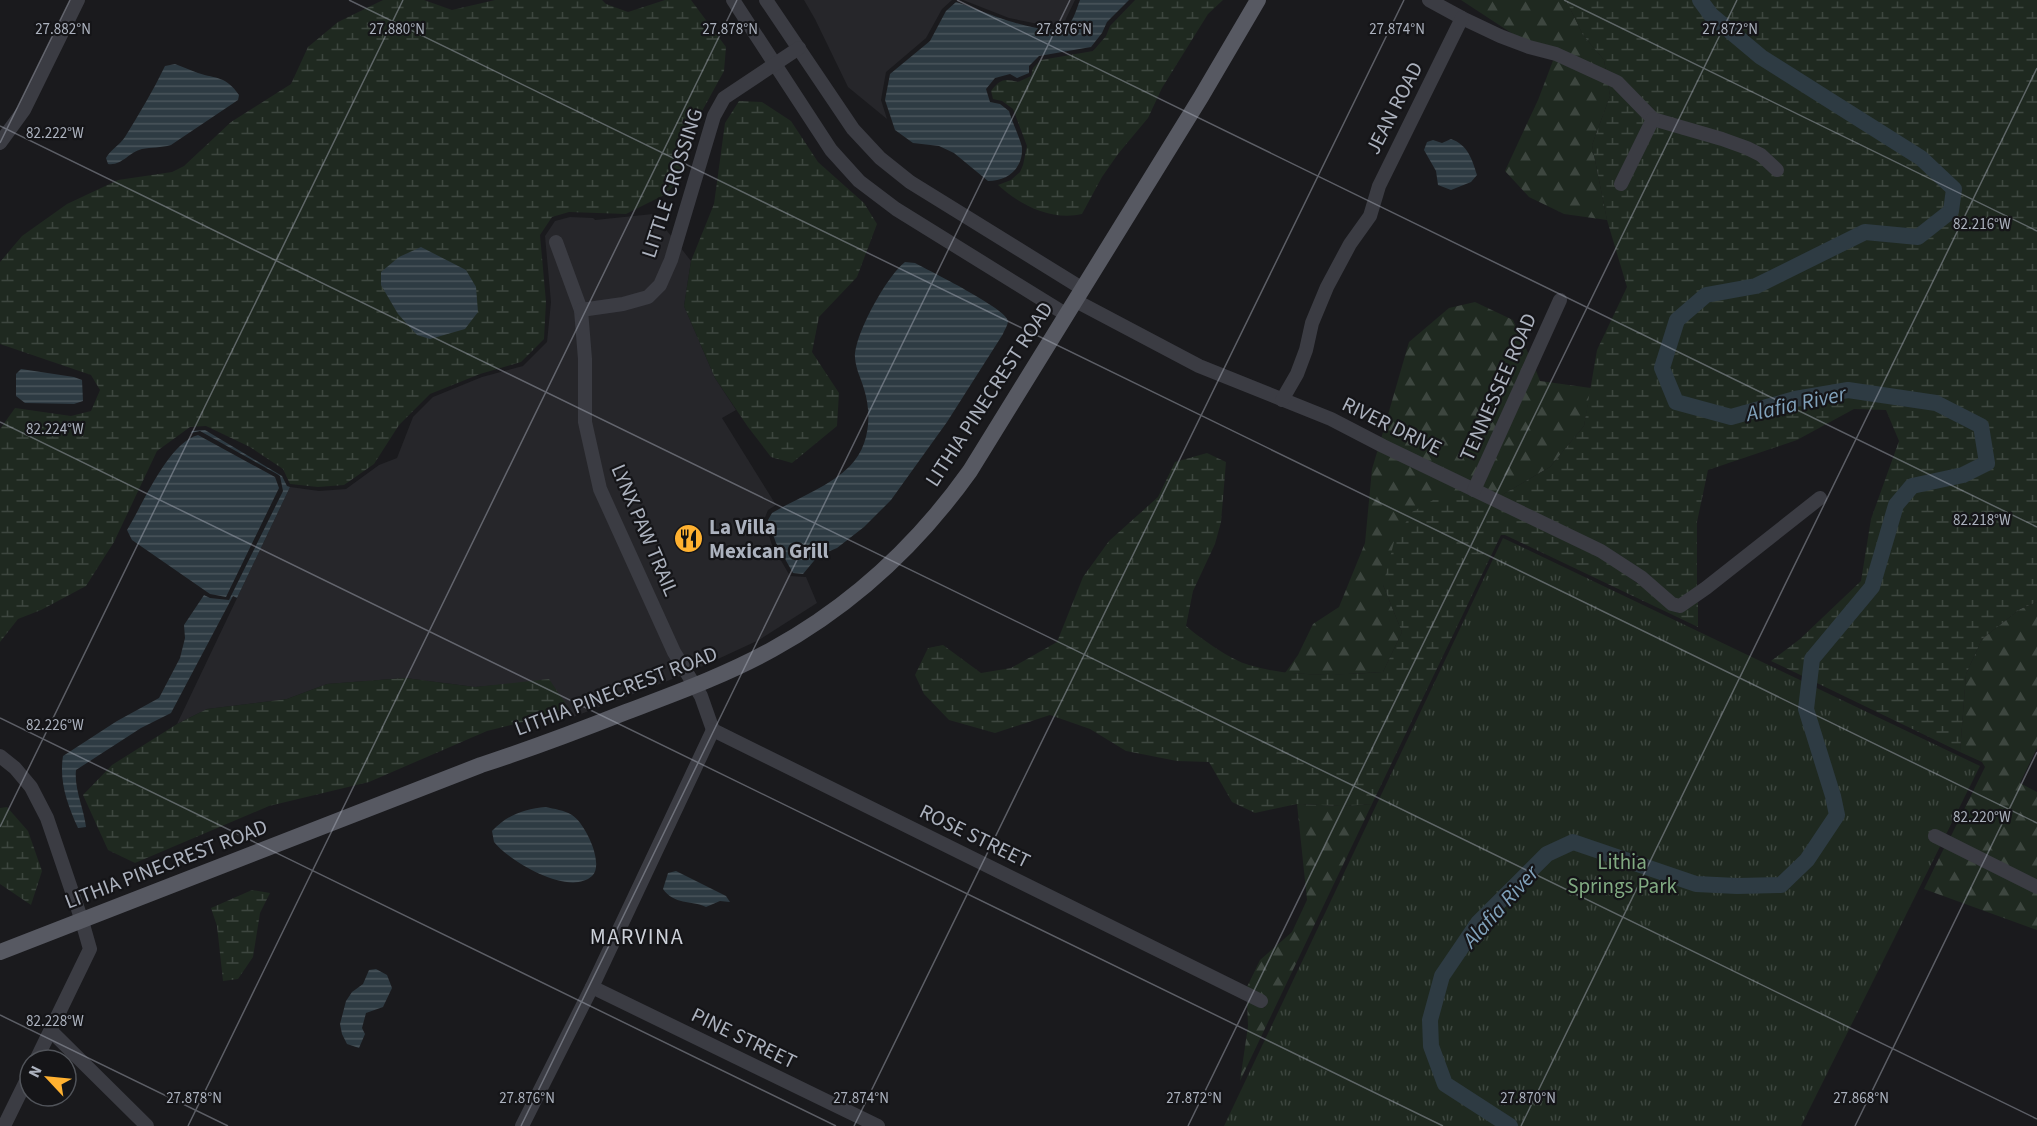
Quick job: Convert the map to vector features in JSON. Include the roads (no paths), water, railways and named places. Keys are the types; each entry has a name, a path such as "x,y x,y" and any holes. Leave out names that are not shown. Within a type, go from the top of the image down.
{"main road":[{"name":"LITHIA PINECREST ROAD","path":"0,952 481,765 530,749 693,681 741,665 797,635 850,598 904,550 936,515 970,471 1072,300 1200,99 1258,0"}],"street":[{"path":"0,143 24,110 78,0"},
{"path":"733,0 831,150 859,181 896,209 1072,300"},
{"path":"766,0 854,129 880,158 1072,300"},
{"path":"1429,0 1462,18 1520,44 1556,54 1617,82 1653,119 1747,148 1761,155 1777,170"},
{"name":"JEAN ROAD","path":"1281,400 1297,374 1306,350 1312,323 1327,287 1350,244 1370,216 1380,184 1462,18"},
{"name":"LITTLE CROSSING","path":"581,310 623,304 648,297 660,285 671,260 714,116 724,98 799,48"},
{"path":"1621,183 1653,119"},
{"name":"LYNX PAW TRAIL","path":"556,242 581,310 585,359 585,422 600,489 674,652 693,681"},
{"name":"RIVER DRIVE","path":"1072,300 1199,366 1331,419 1601,551 1641,578 1672,604 1680,606 1691,600 1820,498"},
{"name":"TENNESSEE ROAD","path":"1474,490 1560,300"},
{"path":"522,1126 592,987 713,730 693,681"},
{"name":"ROSE STREET","path":"713,730 1261,1001"},
{"path":"0,756 15,768 31,787 47,818 90,950 42,1048"},
{"path":"1935,836 2037,887"},
{"name":"PINE STREET","path":"592,987 878,1126"},
{"path":"51,1031 147,1126"},
{"path":"4,1126 18,1097"}],"waterway":[{"name":"Alafia River","path":"1510,1126 1445,1084 1431,1046 1430,1020 1442,976 1478,923 1547,854 1573,842 1696,884 1781,885 1807,860 1837,815 1806,709 1812,659 1872,587 1896,505 1912,486 1963,475 1987,463 1981,426 1936,403 1848,390 1795,399 1731,417 1676,402 1662,368 1677,320 1706,295 1756,286 1865,232 1918,237 1951,211 1954,189 1921,158 1761,57 1711,15 1700,0"}],"place":[{"name":"La Villa Mexican Grill","path":"688,539"}],"district":[{"name":"MARVINA","path":"637,936"}],"park label":[{"name":"Lithia Springs Park","path":"1622,874"}]}
